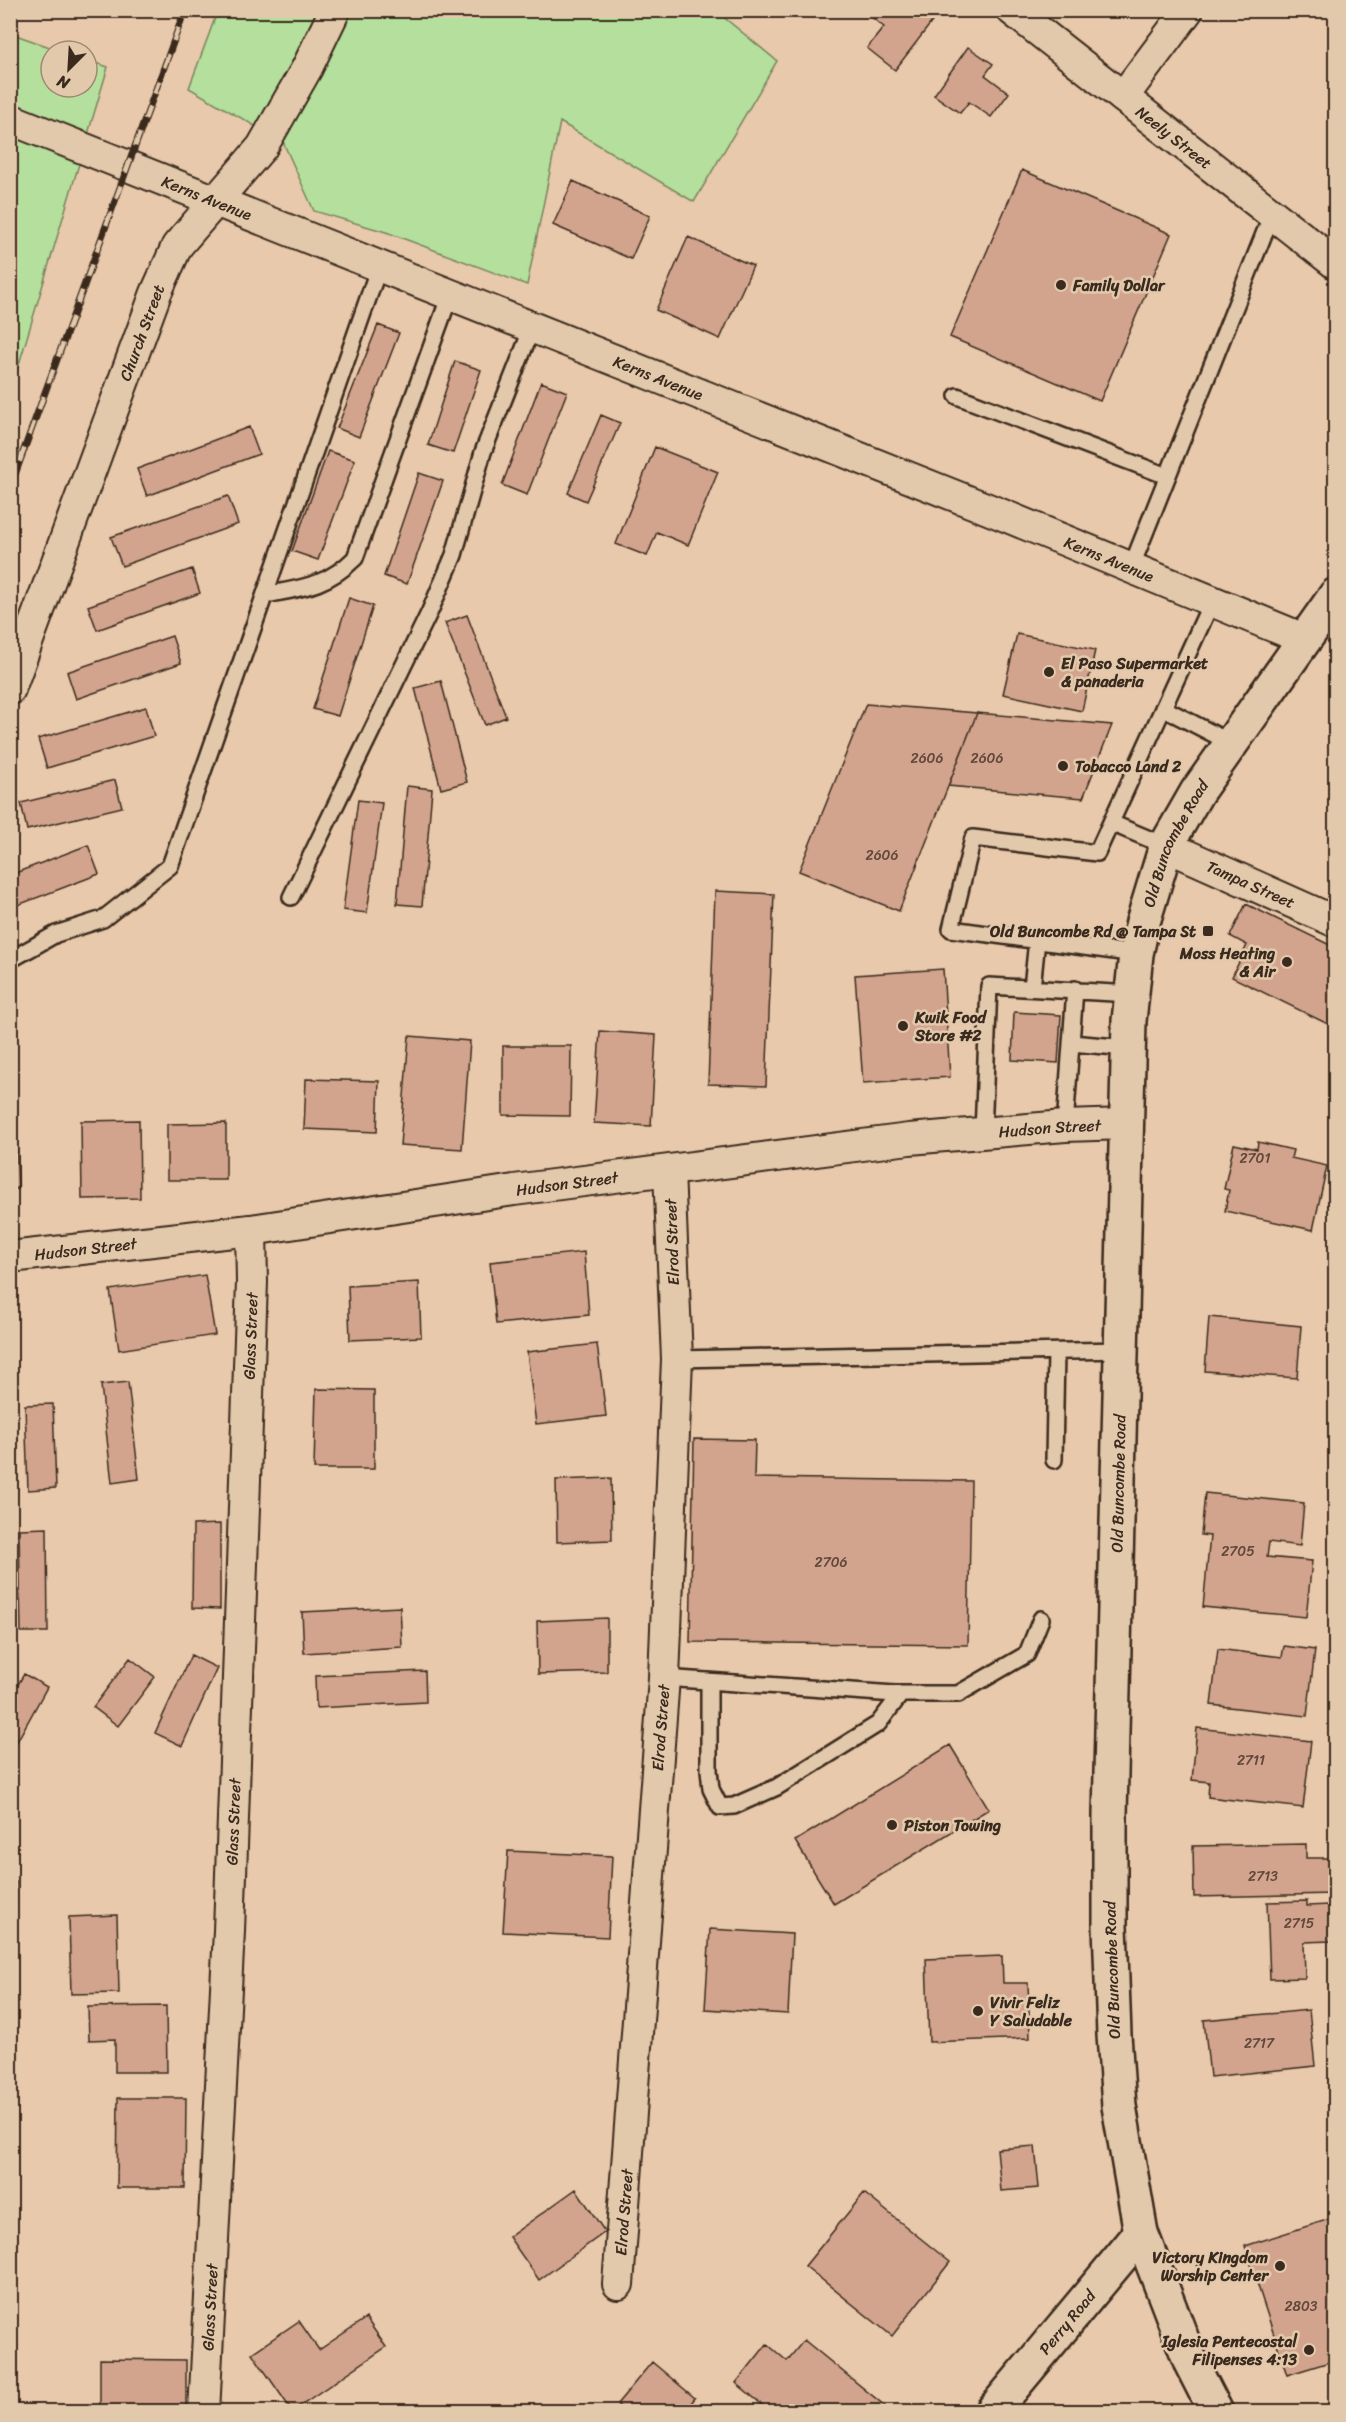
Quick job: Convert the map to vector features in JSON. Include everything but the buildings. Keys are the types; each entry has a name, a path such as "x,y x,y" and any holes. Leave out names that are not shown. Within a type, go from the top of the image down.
{"street":[{"name":"Church Street","path":"10,689 156,293 177,246 261,147 307,68 335,10"},
{"name":"Neely Street","path":"1012,10 1335,264"},
{"path":"1123,97 1188,10"},
{"name":"Kerns Avenue","path":"10,120 1304,639"},
{"name":"Old Buncombe Road","path":"1216,2412 1191,2363 1142,2233 1119,2106 1114,2035 1110,1926 1113,1629 1128,1048 1136,954 1143,922 1166,846 1197,792 1335,595"},
{"name":"Tampa Street","path":"1166,846 1335,922"},
{"name":"Hudson Street","path":"10,1257 251,1230 514,1190 909,1139 1065,1126 1126,1124"},
{"name":"Elrod Street","path":"618,2284 664,1678 677,1359 669,1171"},
{"name":"Glass Street","path":"204,2412 229,1932 252,1293 251,1230"},
{"name":"Perry Road","path":"992,2412 1142,2233"}],"lane":[{"path":"1131,568 1272,214"},
{"path":"10,960 56,934 103,919 170,866 379,267"},
{"path":"265,595 308,587 340,573 355,558 450,296"},
{"path":"291,897 430,611 454,555 483,453 532,328"},
{"path":"957,396 1167,476"},
{"path":"1136,954 951,929 973,838 1097,853 1212,601"},
{"path":"1163,708 1231,743"},
{"path":"1111,823 1166,846"},
{"path":"1032,988 1037,940"},
{"path":"983,1133 989,986 1075,989 1132,994"},
{"path":"1065,1126 1075,989"},
{"path":"1071,1043 1128,1048"},
{"path":"677,1359 1122,1350"},
{"path":"1054,1460 1056,1352"},
{"path":"664,1678 902,1694 958,1694 1027,1654 1041,1619"},
{"path":"709,1681 711,1789 720,1807 734,1806 777,1787 858,1737 878,1724 902,1694"}],"green space":[{"path":"218,10 716,11 777,61 694,202 560,122 527,285 386,232 314,211 283,142 189,88"},
{"path":"10,33 39,43 39,99 98,99 11,391"},
{"path":"99,64 108,67 99,97"}],"railway":[{"path":"10,488 185,10"}],"place":[{"name":"Family Dollar","path":"1061,285"},
{"name":"El Paso Supermarket & panaderia","path":"1049,672"},
{"name":"Tobacco Land 2","path":"1063,766"},
{"name":"Old Buncombe Rd @ Tampa St","path":"1208,931"},
{"name":"Moss Heating & Air","path":"1287,962"},
{"name":"Kwik Food Store #2","path":"903,1026"},
{"name":"Piston Towing","path":"892,1825"},
{"name":"Vivir Feliz Y Saludable","path":"978,2011"},
{"name":"Victory Kingdom Worship Center","path":"1280,2266"},
{"name":"Iglesia Pentecostal Filipenses 4:13","path":"1309,2350"}]}
